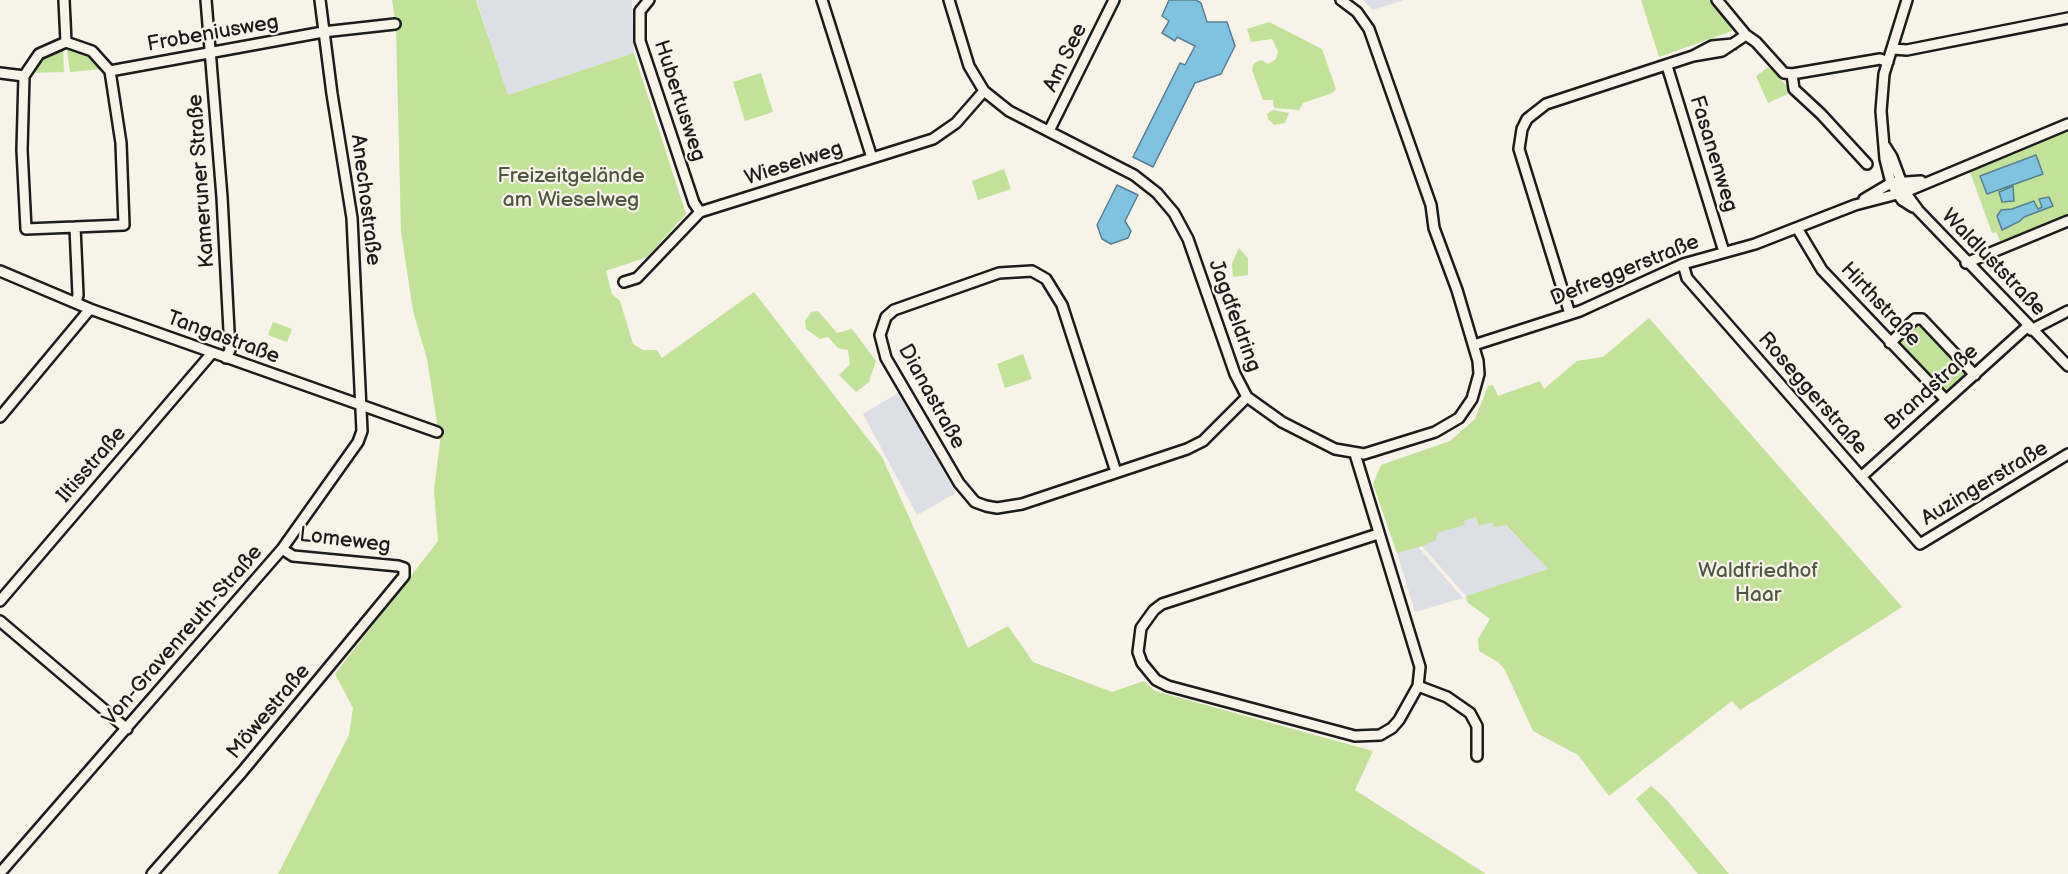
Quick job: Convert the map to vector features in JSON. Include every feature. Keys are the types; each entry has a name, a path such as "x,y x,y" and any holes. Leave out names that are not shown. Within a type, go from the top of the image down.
{"street":[{"path":"64,0 66,42"},
{"name":"Kameruner Straße","path":"206,0 212,54 230,350 226,358"},
{"name":"Anechostraße","path":"320,0 352,218 358,298 360,406"},
{"name":"Hubertusweg","path":"650,0 640,11 640,41 694,204 700,212"},
{"path":"822,0 872,158"},
{"name":"Jagdfeldring","path":"949,0 969,66 984,92 1009,111 1134,175 1157,193 1174,213 1188,239 1235,374 1247,398 1260,409 1290,426 1335,449 1355,454 1374,452 1435,432 1459,418 1472,399 1477,385 1478,361 1434,228 1427,194 1369,29 1357,12 1341,0"},
{"name":"Am See","path":"1049,132 1114,0"},
{"path":"1717,0 1746,35 1756,42 1784,73 1792,74 1880,59 1888,62"},
{"path":"1898,187 1885,159 1881,98 1888,62 1907,0"},
{"path":"1893,49 1907,50 2068,18"},
{"name":"Frobeniusweg","path":"110,70 212,54 323,32 395,24"},
{"path":"1570,314 1519,149 1522,129 1535,111 1546,104 1693,56 1722,51 1746,35"},
{"path":"66,42 92,51 110,70 121,143 124,225 26,229 22,150 24,76 39,54 66,42"},
{"name":"Fasanenweg","path":"1667,66 1724,252"},
{"path":"0,73 24,76"},
{"path":"1792,74 1794,89 1821,114 1867,165"},
{"name":"Wieselweg","path":"624,282 637,278 700,212 944,133 984,92"},
{"name":"Defreggerstraße","path":"1474,345 1570,314 1683,264 1797,228 1898,187 1932,179 2068,124"},
{"name":"Waldluststraße","path":"1898,187 1966,263 2068,366"},
{"path":"1966,263 2068,221"},
{"path":"75,227 78,295 76,303"},
{"name":"Hirthstraße","path":"1797,228 1822,270 1946,400"},
{"name":"Roseggerstraße","path":"1683,264 1687,278 1920,544"},
{"name":"Tangastraße","path":"0,271 90,309 437,432"},
{"name":"Dianastraße","path":"1116,472 1062,305 1046,279 1032,271 999,273 906,305 886,317 880,335 886,358 959,483 975,502 996,508 1009,507 1187,449 1203,441 1247,398"},
{"path":"0,417 90,309"},
{"name":"Brandstraße","path":"1861,477 2029,328 2068,311"},
{"path":"1890,343 1915,319 1922,319 1975,375"},
{"name":"Iltisstraße","path":"0,601 212,353"},
{"name":"Von-Gravenreuth-Straße","path":"0,873 282,549 358,442 362,431 360,406"},
{"path":"1355,454 1421,673 1418,686 1392,728 1380,735 1355,736 1168,686 1156,681 1148,672 1138,652 1138,639 1144,621 1162,604 1378,534"},
{"name":"Auzingerstraße","path":"1920,544 2068,454"},
{"name":"Lomeweg","path":"282,549 293,556 404,568"},
{"name":"Möwestraße","path":"152,874 242,772 399,584 404,568"},
{"path":"0,621 127,729"},
{"path":"1418,686 1446,698 1470,713 1477,726 1477,756"}],"shaded area":[{"path":"469,0 632,0 634,53 508,95 477,1"},
{"path":"1363,0 1404,0 1373,10"},
{"path":"898,393 956,493 917,515 863,414"},
{"path":"1476,517 1505,525 1549,569 1466,596 1422,546 1436,540 1436,533 1465,525 1464,521"},
{"path":"1418,547 1463,598 1415,612 1397,553"}],"green space":[{"name":"Freizeitgelände am Wieselweg","path":"392,0 476,0 508,95 634,53 686,214 647,257 606,271 612,294 620,301 633,344 643,350 657,350 662,358 754,292 882,457 968,648 1008,626 1033,662 1112,692 1144,681 1155,691 1373,751 1355,790 1486,874 278,874 349,735 353,708 335,674 438,541 434,490 440,442 427,359 413,311 401,231 396,27"},
{"path":"1641,0 1710,0 1730,24 1732,31 1659,57"},
{"path":"1269,22 1322,49 1336,89 1332,93 1303,103 1299,110 1274,108 1273,100 1263,100 1252,70 1254,63 1261,60 1268,64 1276,59 1278,51 1272,39 1251,42 1247,29"},
{"path":"63,48 64,72 32,73 40,60"},
{"path":"70,48 86,53 102,69 70,72 67,51"},
{"path":"1769,67 1792,92 1768,103 1756,76"},
{"path":"761,73 773,112 745,121 733,82"},
{"path":"1273,110 1289,113 1285,123 1274,125 1268,119 1267,114"},
{"path":"2068,128 2068,215 2000,241 1996,232 1992,233 1969,169"},
{"path":"1004,169 1011,189 978,200 972,181"},
{"path":"1239,248 1248,258 1248,275 1233,277 1232,263"},
{"path":"818,311 837,333 852,329 876,361 869,382 856,392 839,375 850,364 848,350 838,348 828,337 820,339 806,329 805,321 811,312"},
{"name":"Waldfriedhof Haar","path":"1649,318 1902,607 1740,710 1732,701 1609,796 1578,755 1533,731 1505,670 1498,662 1479,651 1478,639 1490,619 1467,602 1466,596 1548,569 1506,525 1494,527 1492,522 1479,526 1476,517 1464,521 1465,525 1437,533 1436,540 1423,546 1397,553 1373,484 1381,465 1450,441 1475,419 1488,386 1493,385 1498,396 1540,381 1544,389 1577,361 1603,357"},
{"path":"273,322 292,329 287,342 268,335"},
{"path":"1916,323 1921,323 1969,374 1947,394 1896,344"},
{"path":"1023,354 1032,379 1005,388 997,364"},
{"path":"1651,786 1666,799 1729,874 1698,874 1636,799"}],"water":[{"path":"1169,0 1196,0 1201,3 1207,22 1227,22 1235,46 1221,74 1195,83 1153,167 1133,157 1180,63 1185,65 1195,46 1177,37 1175,41 1162,33 1169,21 1162,16"},
{"path":"2036,155 2043,174 1987,194 1980,176"},
{"path":"1117,185 1138,195 1125,221 1131,231 1128,238 1111,244 1102,239 1097,225"},
{"path":"2013,186 2014,201 2002,202 1999,192"},
{"path":"2049,197 2053,206 2024,217 2002,230 1997,216 2001,210 2012,209 2034,201 2038,209 2042,207 2039,199"}]}
